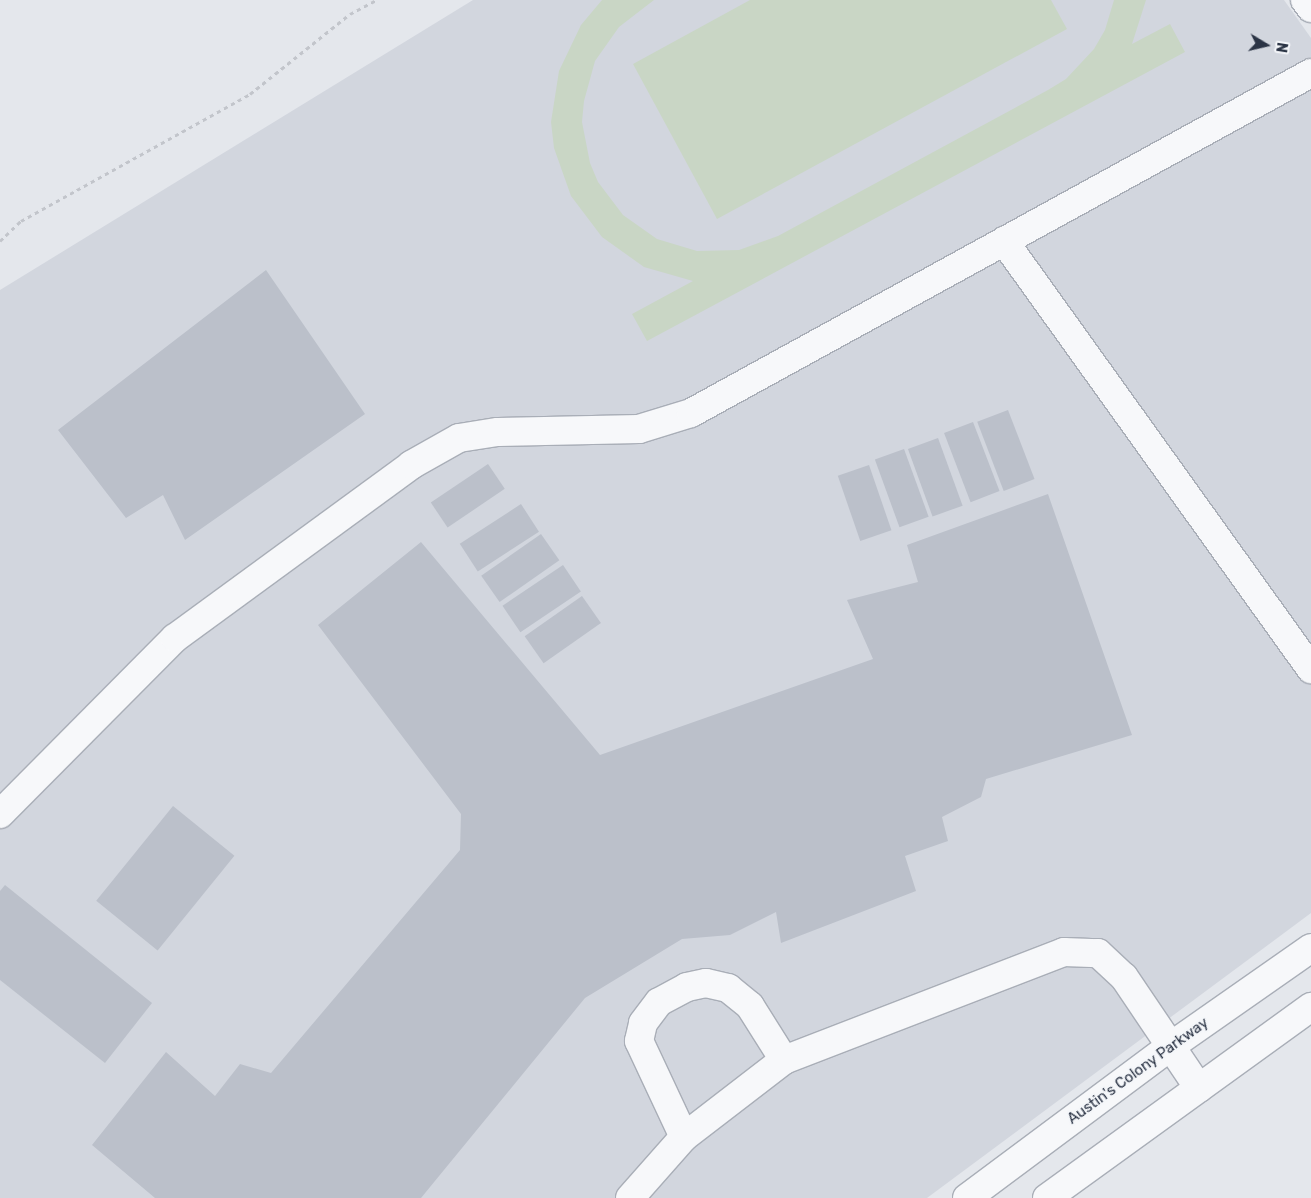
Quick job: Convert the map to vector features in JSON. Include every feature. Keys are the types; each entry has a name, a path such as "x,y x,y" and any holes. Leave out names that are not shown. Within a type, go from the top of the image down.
{"street":[{"path":"1305,0 1311,8"},
{"path":"0,814 175,638 411,464 459,438 498,432 640,429 691,413 1311,73"},
{"path":"1004,241 1311,669"},
{"name":"Austin's Colony Parkway","path":"967,1198 1171,1046 1311,948"},
{"path":"630,1198 684,1137 784,1060 1064,952 1098,953 1124,976 1199,1088"},
{"path":"684,1137 639,1041 644,1023 659,1002 687,988 706,984 728,988 750,1006 784,1060"},
{"path":"1047,1198 1311,1007"}],"path":[{"path":"0,241 21,221 250,94 350,14 376,0"}],"shaded area":[{"path":"473,0 1284,0 1311,38 1311,913 927,1198 0,1198 0,290"}],"green space":[{"path":"602,0 654,0 619,27 595,61 584,101 582,122 590,163 598,182 623,215 657,239 697,251 739,250 778,236 1048,90 1066,79 1094,49 1105,30 1114,0 1146,0 1132,44 1170,24 1185,52 647,341 632,314 693,281 644,267 602,237 571,196 554,148 551,122 559,71 581,25"},
{"path":"750,0 1051,0 1067,29 717,219 633,64"}],"building":[{"path":"266,270 365,414 185,540 163,495 126,518 58,430"},
{"path":"1008,410 1035,479 1004,491 977,422"},
{"path":"973,422 1000,491 971,502 944,433"},
{"path":"938,438 963,506 933,517 908,449"},
{"path":"904,449 929,517 899,527 875,460"},
{"path":"488,464 505,489 448,527 431,503"},
{"path":"869,465 891,530 860,541 838,476"},
{"path":"1048,494 1132,735 986,779 981,797 942,817 948,841 905,856 916,891 781,943 776,912 730,935 682,939 585,998 421,1198 155,1198 92,1145 166,1052 215,1096 240,1064 271,1073 460,850 461,814 318,625 421,542 600,755 873,659 847,600 918,582 907,545"},
{"path":"521,504 539,532 478,571 460,544"},
{"path":"541,534 559,560 500,602 481,576"},
{"path":"563,565 581,592 520,632 502,606"},
{"path":"582,596 601,623 544,663 525,636"},
{"path":"173,806 234,856 158,951 96,901"},
{"path":"5,885 152,1003 105,1063 0,980 0,891"}]}
